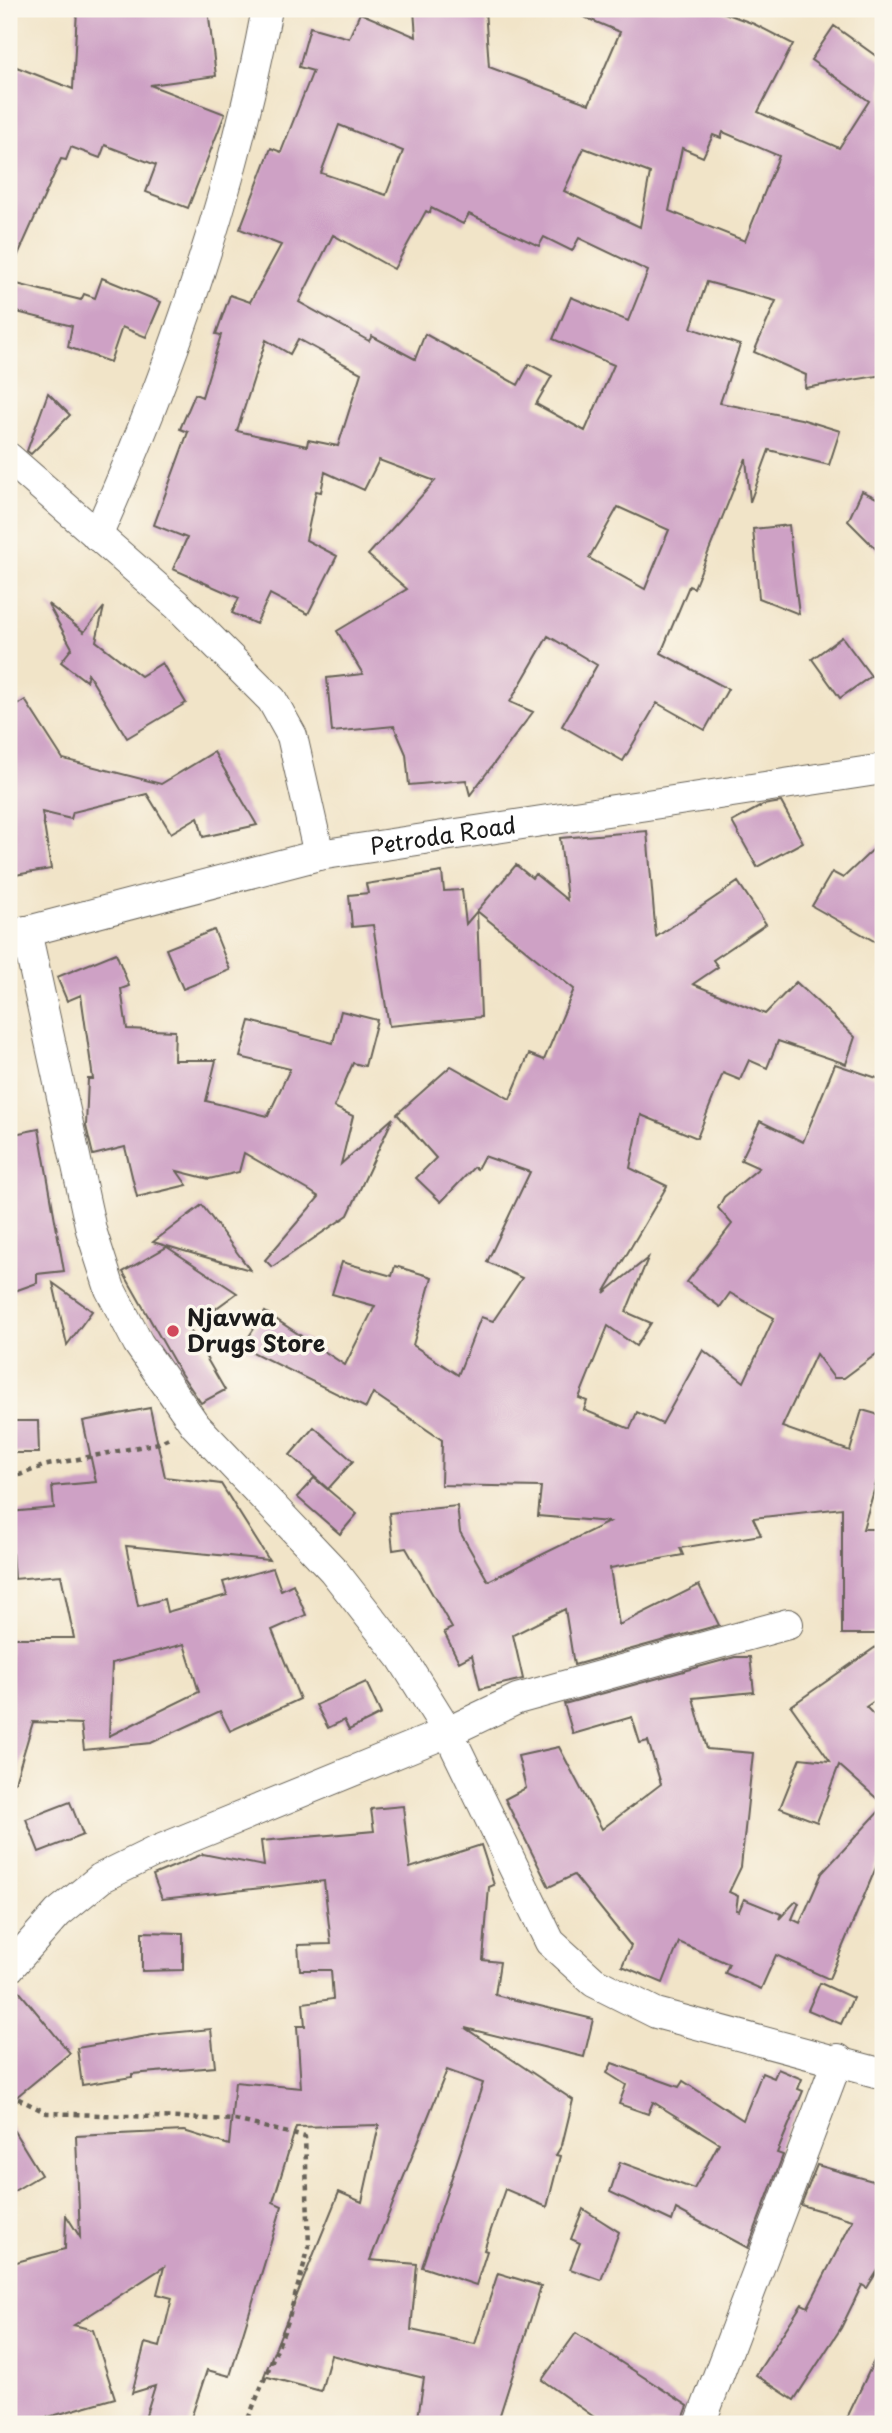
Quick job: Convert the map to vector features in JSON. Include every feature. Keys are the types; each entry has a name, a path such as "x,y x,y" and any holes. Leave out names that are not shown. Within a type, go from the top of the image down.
{"street":[{"path":"97,536 146,428 199,276 234,154 267,9"},
{"path":"9,458 177,605 272,700 292,736 319,855"},
{"name":"Petroda Road","path":"17,934 319,855 883,769"},
{"path":"17,934 91,1230 110,1289 138,1343 195,1425 333,1570 402,1658 448,1732 550,1942 594,1982 656,2012 838,2059 883,2074"},
{"path":"9,1968 58,1913 101,1878 152,1853 448,1732 517,1699 788,1624"},
{"path":"700,2424 838,2059"}],"path":[{"path":"9,1479 43,1466 159,1443 195,1425"},
{"path":"9,2094 47,2113 235,2120 305,2137 309,2247 287,2324 246,2424"}],"building":[{"path":"77,9 208,9 216,76 150,85 225,114 188,208 146,192 156,165 105,145 100,158 71,147 66,160 61,159 9,275 9,64 73,89"},
{"path":"485,9 489,67 589,104 620,32 565,9 714,9 754,24 793,44 758,112 839,148 869,101 811,60 834,26 883,61 883,375 805,388 806,375 754,352 776,301 707,282 691,328 740,345 720,403 801,419 840,431 829,465 769,450 750,502 746,458 694,588 689,586 661,653 728,689 705,730 657,703 623,761 562,726 597,665 548,636 510,702 533,712 470,795 466,780 409,785 406,754 394,726 332,732 327,678 363,674 337,631 407,589 368,555 435,481 379,460 364,490 325,472 321,492 316,491 306,540 337,556 308,614 270,594 256,624 232,613 239,598 173,569 187,538 154,525 188,432 180,429 195,394 202,397 221,335 216,334 230,295 250,302 281,245 240,229 271,148 281,152 313,71 299,67 310,27 349,38 360,13 416,37 414,10","holes":["339,125 403,151 386,195 321,173","723,132 779,156 745,241 669,211 682,148 703,157 713,135 721,138","584,148 650,173 640,227 564,191","431,208 463,224 469,214 539,246 544,237 572,251 579,238 648,271 628,321 571,297 553,339 614,365 585,431 536,404 552,376 529,364 518,385 425,334 415,359 372,336 369,341 299,302 333,235 394,269 426,211 430,213","298,339 361,373 338,446 308,440 307,446 237,431 266,340 290,354","618,507 669,530 645,589 589,558"]},
{"path":"102,278 161,302 146,337 122,327 110,362 68,347 72,326 9,310 9,282 81,300 84,294 95,298"},
{"path":"48,393 70,415 31,454 27,451"},
{"path":"862,491 883,501 883,556 848,521"},
{"path":"789,525 799,614 759,598 753,529"},
{"path":"48,604 84,632 104,607 96,641 141,676 162,663 186,703 127,738 88,674 86,681 61,662 72,648"},
{"path":"842,637 871,676 840,698 812,659"},
{"path":"25,700 63,759 161,784 214,752 257,825 203,837 198,817 171,833 147,794 73,812 71,819 42,812 51,869 9,876 9,710"},
{"path":"781,802 803,842 757,867 732,822 763,805"},
{"path":"647,831 656,937 738,882 766,924 713,960 718,967 693,984 765,1014 796,982 855,1037 846,1064 778,1041 767,1068 749,1060 740,1080 723,1073 697,1138 641,1115 630,1168 667,1186 604,1293 648,1258 626,1312 651,1323 636,1346 608,1326 579,1398 587,1401 584,1410 630,1429 637,1412 662,1424 703,1350 744,1382 774,1318 730,1293 720,1307 687,1282 732,1224 718,1208 724,1197 759,1168 741,1160 760,1121 803,1142 835,1064 883,1080 883,1349 844,1378 834,1378 816,1354 782,1427 850,1451 862,1410 883,1416 883,1459 863,1529 878,1529 878,1548 883,1548 883,1634 842,1634 842,1508 753,1518 761,1535 680,1548 683,1555 610,1568 619,1625 699,1585 719,1625 574,1665 565,1609 513,1635 523,1679 480,1689 472,1655 459,1662 444,1632 452,1628 406,1548 393,1550 389,1513 457,1506 460,1532 488,1581 609,1522 538,1516 541,1487 441,1485 442,1440 373,1393 366,1408 242,1347 265,1312 345,1365 375,1306 332,1294 342,1262 392,1276 395,1266 432,1277 413,1345 458,1375 481,1317 493,1321 522,1278 487,1262 530,1172 484,1156 477,1169 474,1167 441,1202 416,1178 436,1158 397,1114 451,1066 510,1099 529,1054 544,1060 574,989 477,911 516,865 532,878 535,874 567,900 560,838"},
{"path":"883,840 883,946 812,906 832,872 843,878"},
{"path":"442,872 444,891 462,890 466,924 477,911 481,1017 389,1026 373,925 352,927 349,895 368,893 366,884"},
{"path":"214,930 230,970 183,989 166,949"},
{"path":"116,953 129,986 121,989 127,1029 175,1031 174,1060 216,1060 206,1101 268,1116 290,1069 240,1057 250,1021 333,1043 341,1011 377,1020 365,1066 353,1063 334,1107 353,1116 341,1164 393,1118 348,1215 272,1267 265,1260 319,1197 310,1191 244,1153 239,1172 209,1179 177,1171 187,1185 137,1197 125,1147 93,1155 86,1126 88,1079 93,1079 81,995 67,1001 57,977"},
{"path":"39,1129 64,1271 37,1274 37,1283 9,1293 9,1135"},
{"path":"202,1205 250,1270 153,1242"},
{"path":"167,1247 237,1293 189,1328 225,1390 201,1403 181,1374 123,1272"},
{"path":"53,1283 92,1311 67,1345"},
{"path":"150,1408 165,1477 221,1484 269,1560 126,1546 138,1606 164,1599 167,1612 227,1595 223,1582 273,1568 281,1590 293,1584 306,1615 272,1630 300,1699 230,1731 220,1711 151,1743 84,1750 81,1724 33,1722 15,1782 9,1781 9,1638 74,1638 61,1575 14,1579 9,1512 54,1508 52,1486 96,1482 83,1421","holes":["184,1644 199,1692 109,1736 112,1663"]},
{"path":"9,1421 38,1421 39,1453 9,1453"},
{"path":"314,1427 353,1461 328,1489 290,1455"},
{"path":"314,1478 357,1514 340,1534 297,1497"},
{"path":"883,1642 883,1695 866,1707 883,1724 883,1804 839,1765 817,1822 780,1808 800,1758 830,1761 791,1706"},
{"path":"735,1657 750,1657 754,1692 693,1698 707,1749 753,1753 741,1867 729,1892 738,1896 736,1910 739,1911 744,1899 781,1914 779,1919 796,1901 799,1903 792,1919 800,1923 822,1873 883,1807 883,1851 829,1979 776,1955 761,1989 725,1973 729,1964 679,1942 663,1983 622,1966 631,1946 574,1875 549,1887 505,1799 526,1788 518,1756 559,1747 602,1829 661,1784 648,1741 640,1743 632,1717 573,1734 564,1704"},
{"path":"366,1682 381,1714 349,1730 344,1720 328,1728 316,1705"},
{"path":"70,1802 83,1835 39,1852 26,1819"},
{"path":"403,1806 410,1868 481,1845 494,1885 489,1887 483,1960 500,1962 495,1995 593,2019 584,2057 465,2028 573,2100 562,2145 556,2155 560,2156 547,2207 505,2189 484,2250 487,2251 476,2285 422,2267 483,2083 447,2070 370,2260 417,2264 411,2330 475,2344 498,2273 541,2286 497,2424 417,2424 424,2378 331,2355 321,2391 264,2376 339,2192 362,2202 379,2125 296,2127 273,2202 282,2206 230,2376 207,2370 189,2424 143,2424 155,2386 132,2393 145,2343 160,2347 172,2298 157,2294 164,2267 74,2325 93,2330 115,2398 45,2418 46,2424 9,2424 9,2264 65,2249 66,2215 80,2237 76,2136 184,2131 229,2145 235,2082 301,2088 297,2026 305,2026 303,2003 333,1999 331,1970 300,1970 298,1945 331,1944 324,1881 162,1899 153,1875 203,1854 264,1866 261,1841 374,1831 371,1809"},
{"path":"142,1932 183,1933 183,1970 142,1971"},
{"path":"820,1983 853,1998 841,2024 808,2010"},
{"path":"9,1985 14,1985 70,2053 9,2103"},
{"path":"211,2029 215,2067 132,2074 132,2077 82,2085 77,2048 159,2034"},
{"path":"612,2063 679,2087 683,2081 743,2120 762,2073 774,2078 778,2069 802,2079 798,2089 803,2091 777,2153 783,2155 748,2248 676,2209 672,2221 610,2192 620,2162 694,2189 719,2143 653,2102 648,2114 619,2104 626,2085 607,2073"},
{"path":"9,2123 41,2175 9,2194"},
{"path":"817,2165 883,2184 883,2262 867,2288 862,2285 841,2328 794,2400 756,2375 802,2304 808,2307 853,2220 801,2205"},
{"path":"583,2209 619,2232 601,2280 570,2269 580,2243 571,2239"},
{"path":"576,2333 688,2406 681,2424 604,2424 542,2380"},
{"path":"883,2342 883,2424 844,2424"}],"place":[{"name":"Njavwa Drugs Store","path":"173,1331"}]}
